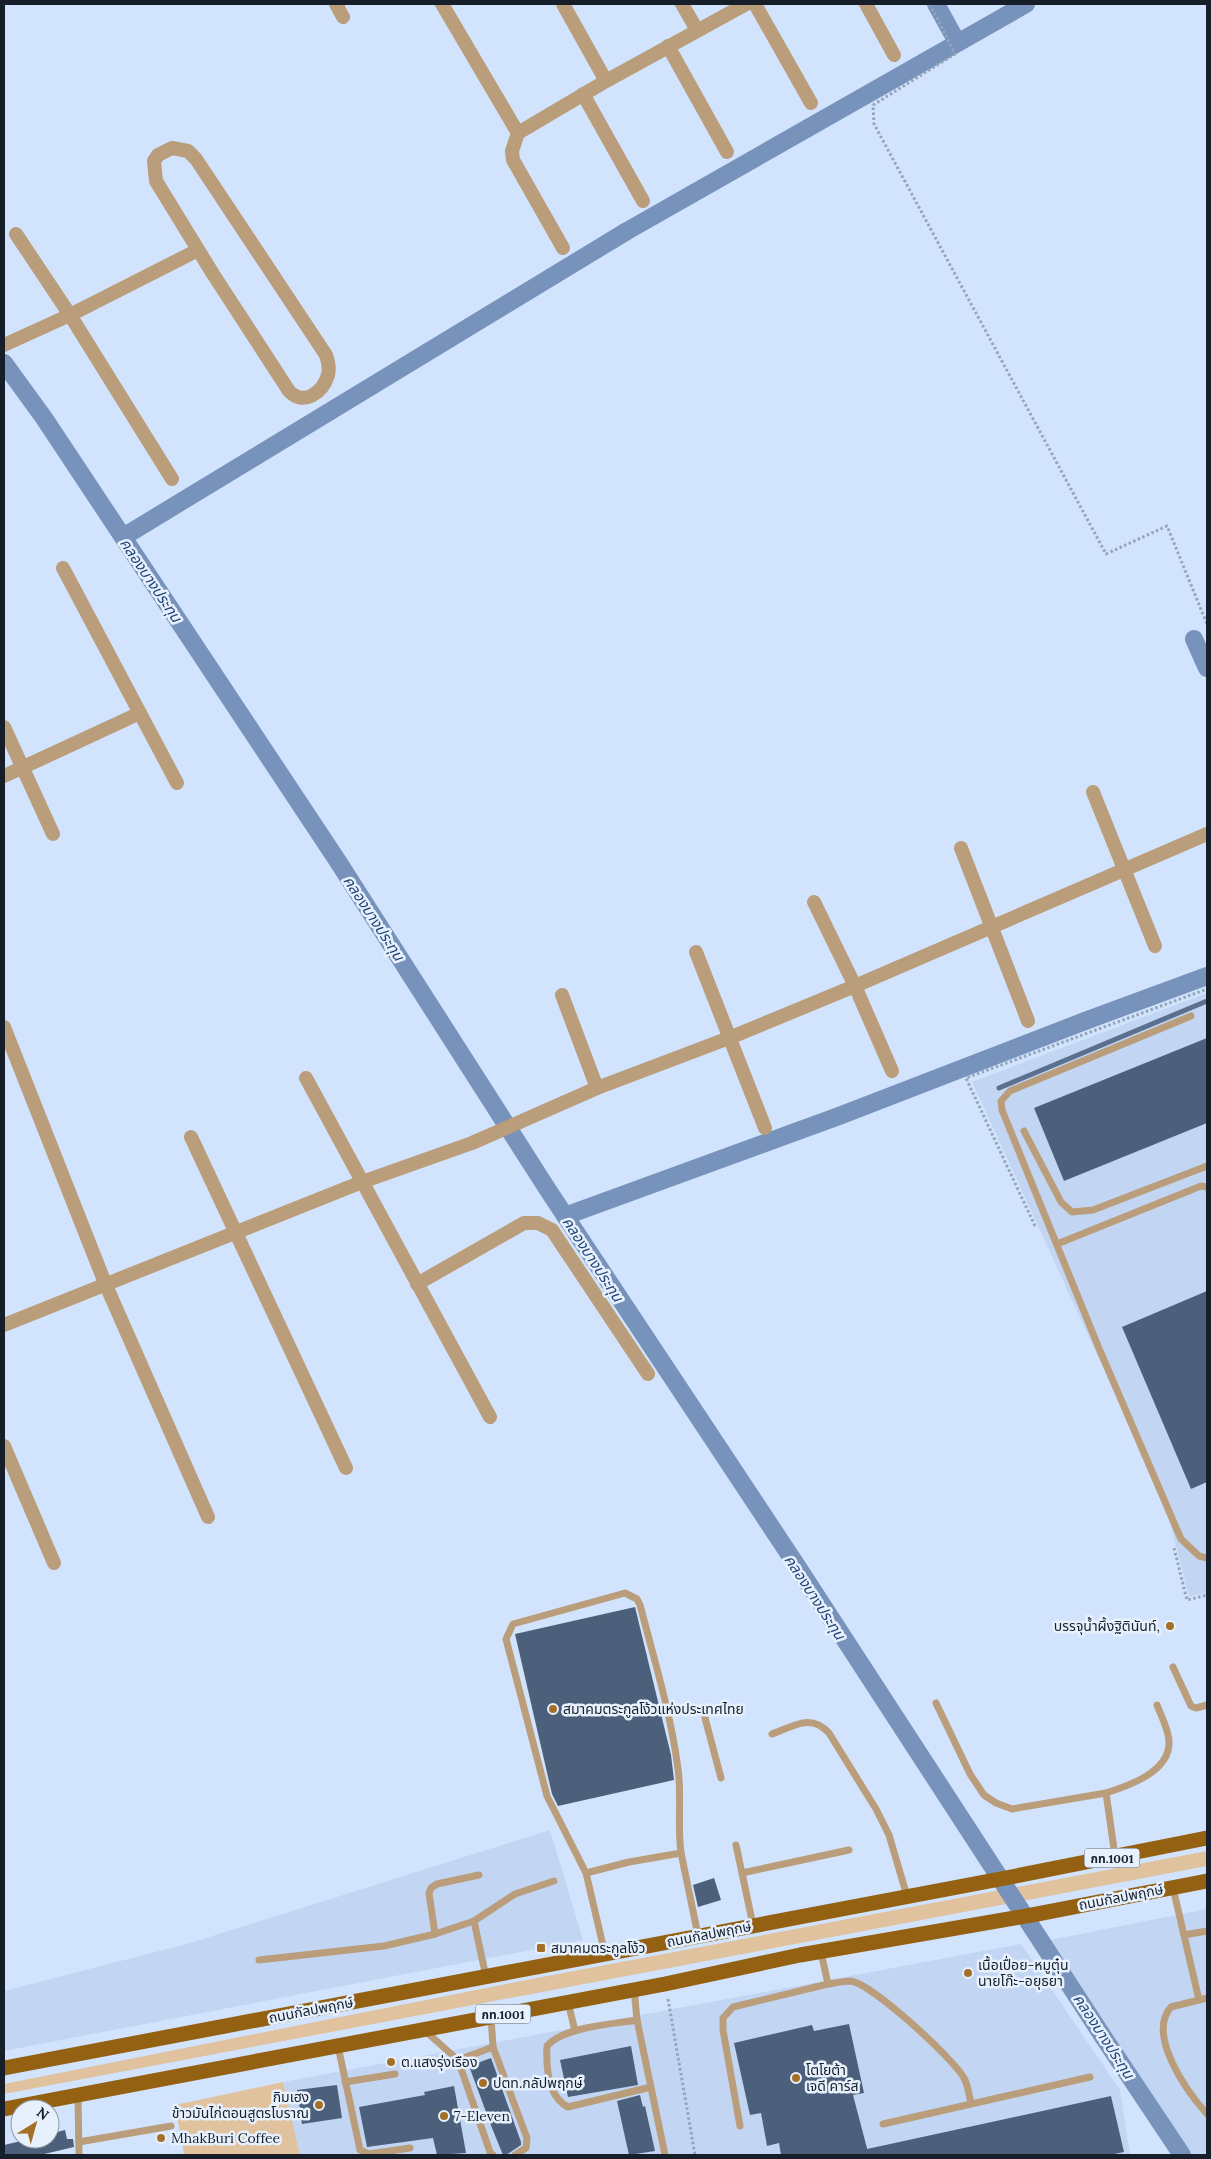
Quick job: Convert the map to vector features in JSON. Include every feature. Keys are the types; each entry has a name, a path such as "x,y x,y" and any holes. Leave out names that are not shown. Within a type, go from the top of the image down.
{"main road":[{"name":"ถนนกัลปพฤกษ์","path":"4,2068 1207,1838"},
{"name":"ถนนกัลปพฤกษ์","path":"4,2109 567,2001 666,1984 821,1951 1032,1915 1207,1881"}],"street":[{"path":"336,4 344,17"},
{"path":"442,4 518,133"},
{"path":"563,4 606,81"},
{"path":"682,4 697,30"},
{"path":"563,248 513,160 513,145 518,133 583,94 746,4"},
{"path":"755,4 811,103"},
{"path":"866,4 894,55"},
{"path":"668,46 727,152"},
{"path":"583,94 643,201"},
{"path":"172,148 188,151 196,159 326,355 329,374 320,388 302,399 295,397 289,391 198,250 156,181 154,161 158,155 172,148"},
{"path":"16,234 70,315 172,479"},
{"path":"10,342 70,315 198,250"},
{"path":"63,568 177,783"},
{"path":"4,776 140,714"},
{"path":"4,727 53,834"},
{"path":"1093,792 1155,946"},
{"path":"4,1326 105,1283 362,1182 472,1143 597,1088 729,1038 855,986 1207,834"},
{"path":"960,848 1028,1021"},
{"path":"814,902 855,986 892,1071"},
{"path":"696,952 765,1128"},
{"path":"562,995 597,1088"},
{"path":"4,1027 105,1283 208,1517"},
{"path":"306,1078 490,1417"},
{"path":"191,1137 346,1468"},
{"path":"417,1284 524,1223 538,1223 552,1230 648,1374"},
{"path":"4,1446 54,1562"}],"lane":[{"path":"1191,1016 1010,1091 1001,1101 1002,1110 1098,1346 1181,1539 1199,1556 1207,1558"},
{"path":"1024,1131 1061,1202 1072,1212 1093,1210 1207,1166"},
{"path":"1057,1244 1201,1186 1207,1186"},
{"path":"605,1954 586,1874 547,1796 506,1639 513,1624 625,1593 637,1599 640,1605 670,1721 680,1790 678,1828 681,1853 698,1936"},
{"path":"1173,1667 1191,1706 1196,1708 1207,1705"},
{"path":"936,1704 970,1774 984,1795 996,1803 1012,1808 1106,1793 1133,1784 1153,1771 1166,1756 1169,1742 1157,1705"},
{"path":"705,1718 721,1778"},
{"path":"772,1734 804,1722 821,1724 829,1733 876,1809 889,1835 907,1896"},
{"path":"1106,1793 1115,1857"},
{"path":"736,1845 753,1925"},
{"path":"742,1873 848,1850"},
{"path":"586,1874 629,1862 681,1853"},
{"path":"436,1934 429,1893 431,1888 437,1884 479,1875"},
{"path":"258,1960 384,1946 436,1934 474,1921 515,1894 554,1881"},
{"path":"1173,1887 1199,2000"},
{"path":"474,1921 486,1977"},
{"path":"1184,1934 1207,1931"},
{"path":"821,1951 828,1984"},
{"path":"740,2126 723,2030 724,2018 728,2010 733,2007 828,1984 851,1981 863,1986 892,2008 950,2061 964,2078 971,2104"},
{"path":"634,1989 637,2020 665,2155"},
{"path":"1207,1998 1171,2007 1165,2017 1164,2025 1170,2055 1176,2070 1190,2095 1207,2114"},
{"path":"567,2001 575,2031"},
{"path":"491,2016 493,2047 527,2138 526,2148 514,2155"},
{"path":"637,2020 575,2031 553,2039 547,2046 552,2089 560,2103 568,2107 651,2088"},
{"path":"424,2029 458,2060 490,2152 493,2155"},
{"path":"338,2046 360,2150 369,2154 410,2148"},
{"path":"458,2060 493,2047"},
{"path":"345,2082 395,2074"},
{"path":"883,2124 1090,2077"},
{"path":"78,2096 79,2155"},
{"path":"79,2142 171,2126"}],"path":[{"path":"930,4 955,54 873,105 874,124 1106,554 1167,526 1207,624"},
{"path":"1036,1228 966,1078 1207,989"},
{"path":"1173,1546 1187,1600 1207,1595"},
{"path":"666,1984 695,2155"}],"shaded area":[{"path":"1207,993 1207,1592 1189,1597 1165,1503 972,1082"},
{"path":"550,1830 583,1940 4,2051 4,1991 190,1943"},
{"path":"1207,1851 1207,1866 4,2094 4,2084 521,1981"},
{"path":"1207,1909 1207,2155 1192,2155 1050,1940"},
{"path":"1021,1944 1120,2090 1130,2155 804,2155 802,2150 780,2155 300,2155 283,2082"},
{"path":"283,2082 300,2155 184,2155 175,2105"}],"building":[{"path":"1207,1038 1207,1123 1064,1181 1034,1108"},
{"path":"1207,1291 1207,1482 1191,1489 1122,1327"},
{"name":"สมาคมตระกูลโง้วแห่งประเทศไทย","path":"635,1607 671,1755 674,1780 558,1806 552,1794 515,1634"},
{"path":"714,1878 721,1900 698,1907 693,1885"},
{"path":"849,2024 864,2093 853,2095 867,2149 1111,2096 1124,2152 1110,2155 781,2155 779,2143 767,2146 761,2113 750,2115 734,2043 812,2025 814,2031"},
{"path":"631,2046 638,2085 568,2097 560,2060"},
{"path":"491,2058 521,2142 521,2145 506,2155 503,2155 469,2066"},
{"path":"337,2085 342,2118 302,2124 297,2090"},
{"path":"454,2086 466,2153 437,2155 433,2138 367,2147 359,2107 425,2095 424,2092"},
{"path":"640,2095 643,2107 645,2106 655,2151 629,2155 617,2101"},
{"path":"65,2130 67,2139 73,2139 74,2147 40,2155 4,2155 4,2145 10,2144 10,2149 60,2149 60,2131"}],"waterway":[{"path":"936,4 957,42"},
{"path":"123,537 627,231 1026,4"},
{"name":"คลองบางประทุน","path":"4,363 44,418 339,863 548,1190 797,1566 1182,2155"},
{"path":"1194,639 1207,668"},
{"path":"565,1216 839,1116 1207,976"},
{"path":"999,1088 1207,1001"}],"place":[{"name":"บรรจุน้ำผึ้งฐิตินันท์,","path":"1170,1626"},
{"name":"สมาคมตระกูลโง้วแห่งประเทศไทย","path":"553,1709"},
{"name":"สมาคมตระกูลโง้ว","path":"541,1948"},
{"name":"เนื้อเปื่อย-หมูตุ๋น นายโก๊ะ-อยุธยา","path":"968,1973"},
{"name":"ต.แสงรุ่งเรือง","path":"391,2062"},
{"name":"โตโยต้า เจดี คาร์ส","path":"796,2078"},
{"name":"ปตท.กลัปพฤกษ์","path":"483,2083"},
{"name":"กิมเฮง ข้าวมันไก่ตอนสูตรโบราณ","path":"319,2105"},
{"name":"7-Eleven","path":"444,2116"},
{"name":"MhakBuri Coffee","path":"161,2138"}]}
